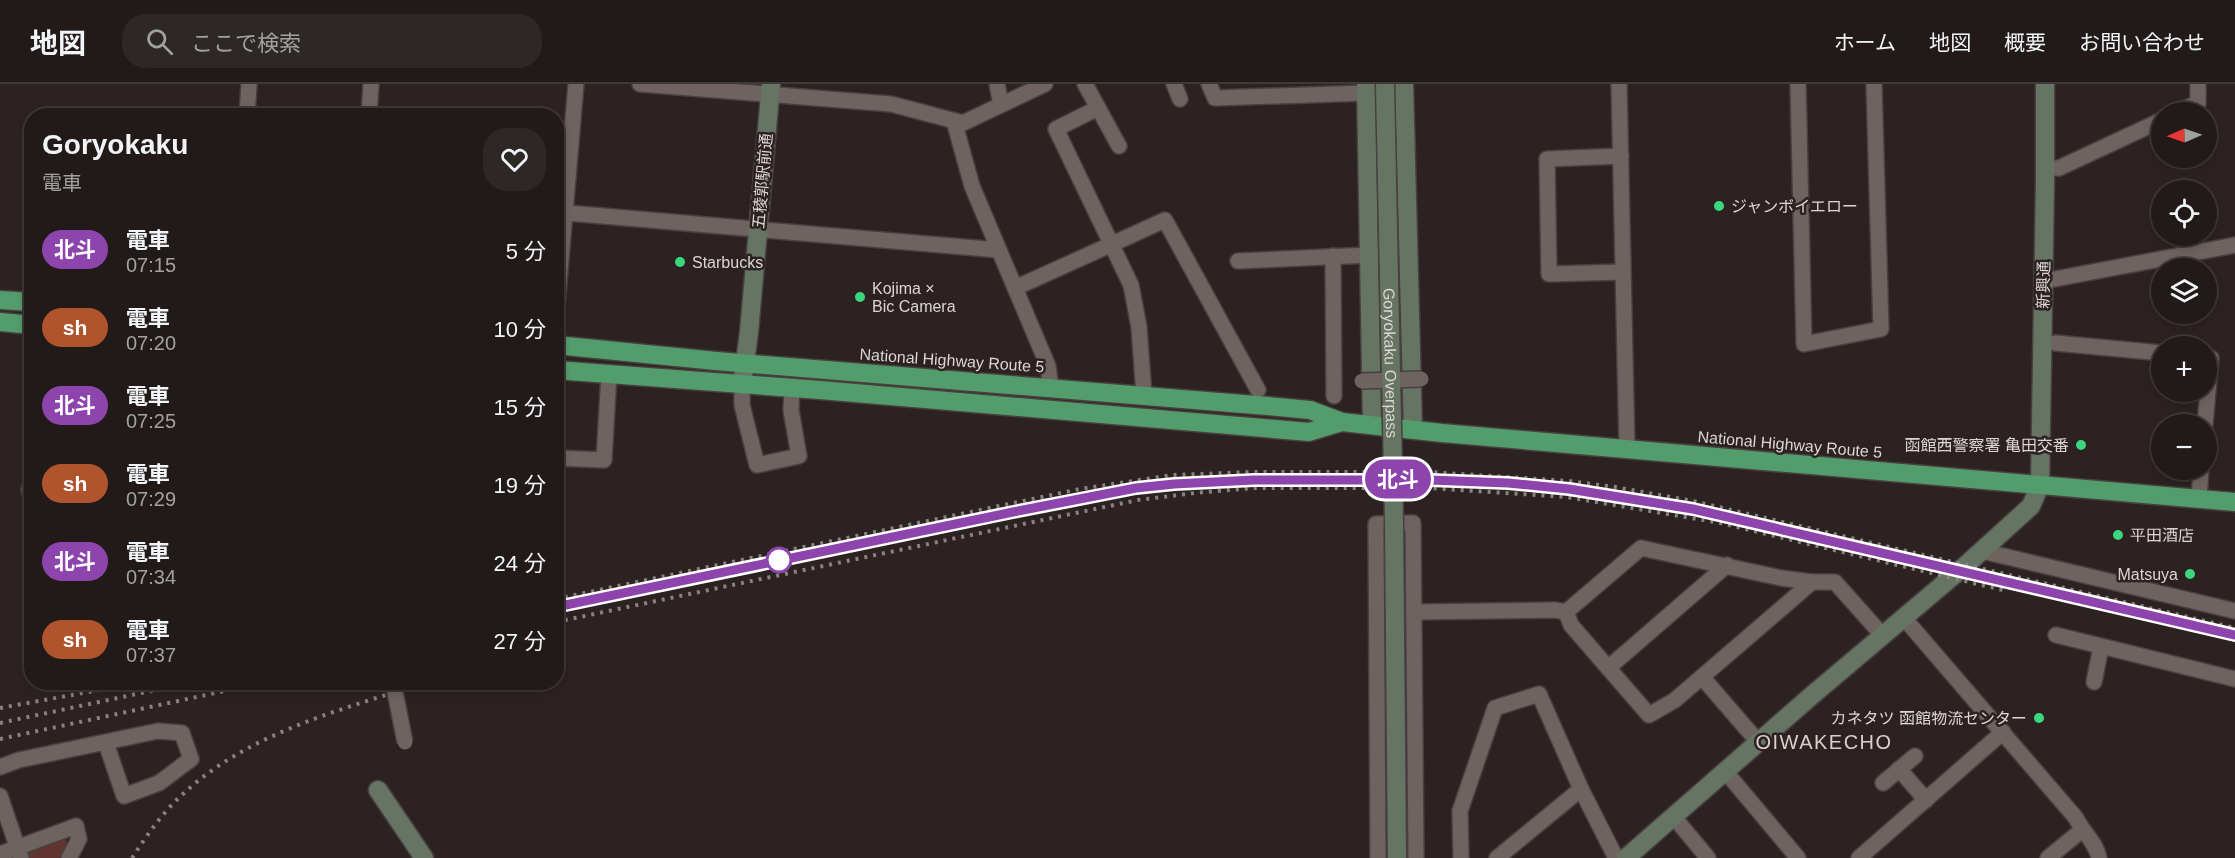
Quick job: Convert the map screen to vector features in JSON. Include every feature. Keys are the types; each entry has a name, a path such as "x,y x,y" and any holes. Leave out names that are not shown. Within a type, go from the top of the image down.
{"highway":[{"path":"0,300 24,302"},
{"path":"0,322 24,324"},
{"name":"National Highway Route 5","path":"564,346 1310,410 1342,422 1413,430 2235,503"},
{"name":"National Highway Route 5","path":"564,371 1309,432 1342,422"}],"main road":[{"name":"Goryokaku Overpass","path":"1385,84 1394,520 1397,858"},
{"path":"1404,84 1413,430"},
{"name":"新興通","path":"2040,485 2045,84"},
{"path":"1366,89 1372,425"},
{"name":"五稜郭駅前通","path":"742,385 746,363 770,90"},
{"path":"1626,858 1982,551 2031,506 2040,485"},
{"path":"378,790 424,858"}],"street":[{"path":"248,108 249,84"},
{"path":"370,108 371,84"},
{"path":"564,186 576,84"},
{"path":"640,84 770,90 891,104 963,123 1045,84"},
{"path":"997,84 1001,105"},
{"path":"1085,84 1119,147"},
{"path":"1173,84 1180,99"},
{"path":"1209,84 1215,98 1366,89"},
{"path":"1619,84 1627,449"},
{"path":"1798,84 1804,344 1881,329 1875,84"},
{"path":"2198,84 2198,102"},
{"path":"1098,108 1056,129 1131,285 1137,311 1144,395"},
{"path":"954,121 972,186 1048,366 1051,388"},
{"path":"2045,168 2059,168 2151,125"},
{"path":"1621,156 1547,159 1549,274 1623,272"},
{"path":"564,212 999,250"},
{"path":"1015,288 1165,220 1258,390"},
{"path":"2044,281 2235,245"},
{"path":"1238,261 1370,255"},
{"path":"1333,256 1334,396"},
{"path":"2055,344 2151,352"},
{"path":"564,458 604,460 609,374"},
{"path":"1362,381 1421,379"},
{"path":"742,385 742,405 757,465 800,456 791,410 792,388"},
{"path":"2199,498 2200,480"},
{"path":"1378,858 1376,524 1413,523 1416,858"},
{"path":"1566,612 1641,548 1780,578 1835,582 1882,636"},
{"path":"1982,551 2235,611"},
{"path":"1608,668 1727,566"},
{"path":"1566,612 1571,625 1649,715 1675,700 1812,582"},
{"path":"1414,612 1555,610 1566,612"},
{"path":"1904,618 2076,818 2082,830 2097,847 2099,858"},
{"path":"2056,635 2235,679"},
{"path":"2094,682 2101,647"},
{"path":"1702,677 1759,743"},
{"path":"395,690 405,742"},
{"path":"1461,858 1460,811 1495,708 1539,694 1581,789 1616,858"},
{"path":"0,767 19,760 158,731 182,734 191,759 159,783 124,796 106,743"},
{"path":"1859,858 2003,732"},
{"path":"1883,783 1915,756"},
{"path":"1899,769 1926,800"},
{"path":"1725,771 1798,858"},
{"path":"1497,858 1581,789"},
{"path":"0,796 20,853"},
{"path":"1673,816 1708,858"},
{"path":"0,854 20,853 76,826 79,839 69,858"},
{"path":"2048,858 2082,830"}],"shaded area":[{"path":"63,837 70,845 63,858 27,858 31,849"}],"railway":[{"path":"564,597 1080,489 1173,475 1253,472 1430,472 1569,481 1693,501 2235,628"},
{"path":"564,620 1138,500 1254,488 1429,488 1567,497 1720,523 2007,591"},
{"path":"0,708 100,690"},
{"path":"0,723 155,690"},
{"path":"0,739 230,690"},
{"path":"132,858 156,824 183,794 237,754 298,725 401,690"}],"train":[{"name":"北斗","path":"564,605 1136,488 1254,480 1430,480 1508,483 1569,489 1693,509 2235,635"}],"place":[{"name":"ジャンボイエロー","path":"1719,206"},
{"name":"Starbucks","path":"680,262"},
{"name":"Kojima × Bic Camera","path":"860,297"},
{"name":"函館西警察署 亀田交番","path":"2081,445"},
{"name":"平田酒店","path":"2118,535"},
{"name":"Matsuya","path":"2190,574"},
{"name":"カネタツ 函館物流センター","path":"2039,718"}],"district":[{"name":"OIWAKECHO","path":"1824,742"}]}
